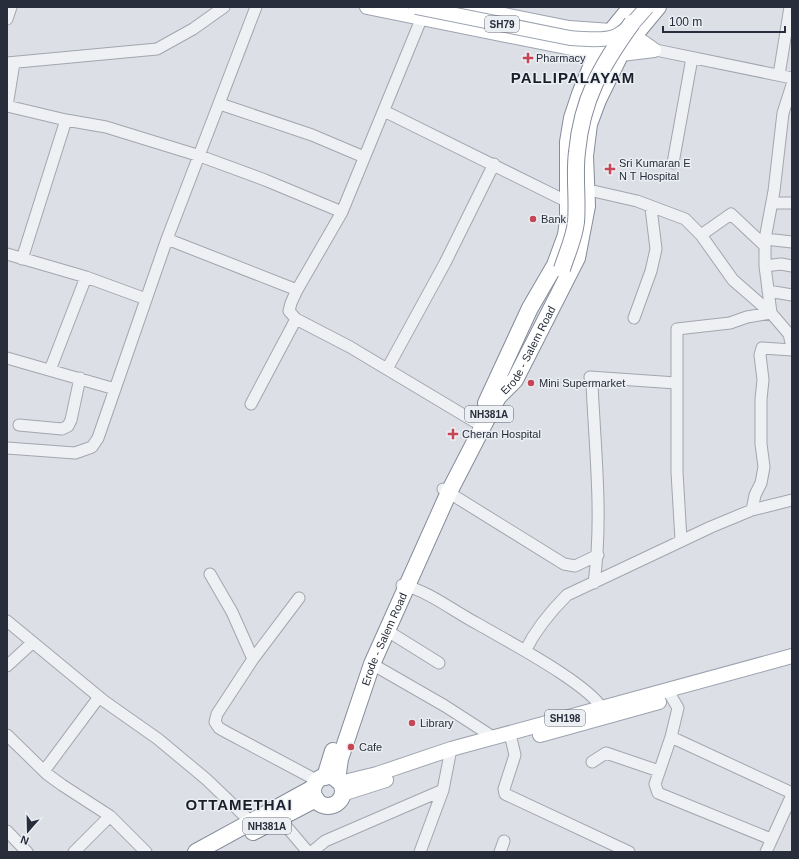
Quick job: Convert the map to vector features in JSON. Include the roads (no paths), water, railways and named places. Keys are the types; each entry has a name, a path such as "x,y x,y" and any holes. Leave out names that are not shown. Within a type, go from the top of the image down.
{"highway":[{"name":"Erode - Salem Road","path":"331,786 335,744 366,662 446,490 480,425 530,308 555,265 566,235 568,202 568,149 572,118 593,45 600,44 631,7"},
{"name":"Erode - Salem Road","path":"480,425 498,397 515,380 577,258 587,206 585,156 589,124 598,100 629,39 658,7"},
{"path":"498,397 562,269 575,233 577,203 577,154 586,102 609,55 629,39"},
{"name":"Erode - Salem Road","path":"331,786 372,664 403,585"},
{"name":"NH381A","path":"218,852 280,819 331,786"},
{"name":"NH381A","path":"196,852 251,822 331,786"}],"main road":[{"path":"367,7 427,12 569,47 629,39"},
{"path":"629,39 647,7"},
{"path":"473,8 569,28 611,31 654,50"},
{"name":"SH79","path":"427,12 570,38 593,45"},
{"path":"593,45 614,37 629,39 654,50"},
{"name":"SH198","path":"670,695 792,656"},
{"name":"SH198","path":"331,786 792,663"},
{"name":"SH198","path":"450,754 493,737 511,738"}],"street":[{"path":"7,19 11,7"},
{"path":"224,7 193,29 157,49 10,63 7,106 106,128 200,156 265,180 342,212"},
{"path":"7,448 75,453 92,447 98,438 167,239 256,7"},
{"path":"779,75 790,7"},
{"path":"427,12 364,157 342,212 290,303 289,311 296,319 387,369 480,425"},
{"path":"654,50 792,78"},
{"path":"673,163 692,58"},
{"path":"771,314 765,266 765,242 772,202 783,113 792,85"},
{"path":"220,104 312,136 364,157"},
{"path":"384,111 494,164 568,202 587,206"},
{"path":"22,259 66,120"},
{"path":"387,369 445,263 494,164"},
{"path":"568,185 637,201 651,208 686,219 701,235 733,280 771,314 789,334 792,348 762,348 760,355 763,380 761,399 761,444 764,467 752,510"},
{"path":"772,202 792,203"},
{"path":"634,318 651,271 656,249 651,208"},
{"path":"701,235 731,214 765,242 792,242"},
{"path":"167,239 297,290"},
{"path":"7,254 86,277 146,299"},
{"path":"765,266 781,264 792,266"},
{"path":"50,370 86,277"},
{"path":"768,291 792,295"},
{"path":"681,540 677,472 677,329 730,322 747,317 771,314"},
{"path":"251,404 296,319"},
{"path":"780,324 792,322"},
{"path":"7,358 115,389"},
{"path":"594,583 598,556 596,458 592,384 590,377 676,383"},
{"path":"19,425 62,429 68,426 71,420 80,378"},
{"path":"446,490 564,564 575,566 598,556"},
{"path":"525,651 535,632 552,609 567,595 681,540 752,510 792,500"},
{"path":"210,574 232,612 253,659"},
{"path":"403,585 434,598 557,671 604,712"},
{"path":"299,598 253,659 217,714 215,722 219,728 226,732 331,786"},
{"path":"7,621 99,697 158,739 200,774 251,822"},
{"path":"386,630 439,663"},
{"path":"7,666 32,643"},
{"path":"372,664 444,706 493,737"},
{"path":"670,695 678,708 671,737 655,784 658,793 771,838"},
{"path":"44,771 99,697"},
{"path":"7,735 44,771 62,786 110,816 146,852"},
{"path":"671,737 792,794 766,852"},
{"path":"511,738 515,755 504,789 508,797 629,852"},
{"path":"592,762 606,753 659,771"},
{"path":"420,852 443,790 450,754"},
{"path":"312,852 325,841 443,790"},
{"path":"74,852 110,816"},
{"path":"280,819 308,852"},
{"path":"7,831 26,852"},
{"path":"500,852 504,841"}],"place":[{"name":"Pharmacy","path":"528,58"},
{"name":"Sri Kumaran E N T Hospital","path":"610,169"},
{"name":"Bank","path":"533,219"},
{"name":"Mini Supermarket","path":"531,383"},
{"name":"Cheran Hospital","path":"453,434"},
{"name":"Library","path":"412,723"},
{"name":"Cafe","path":"351,747"}],"district":[{"name":"PALLIPALAYAM","path":"573,78"},
{"name":"OTTAMETHAI","path":"239,805"}]}
